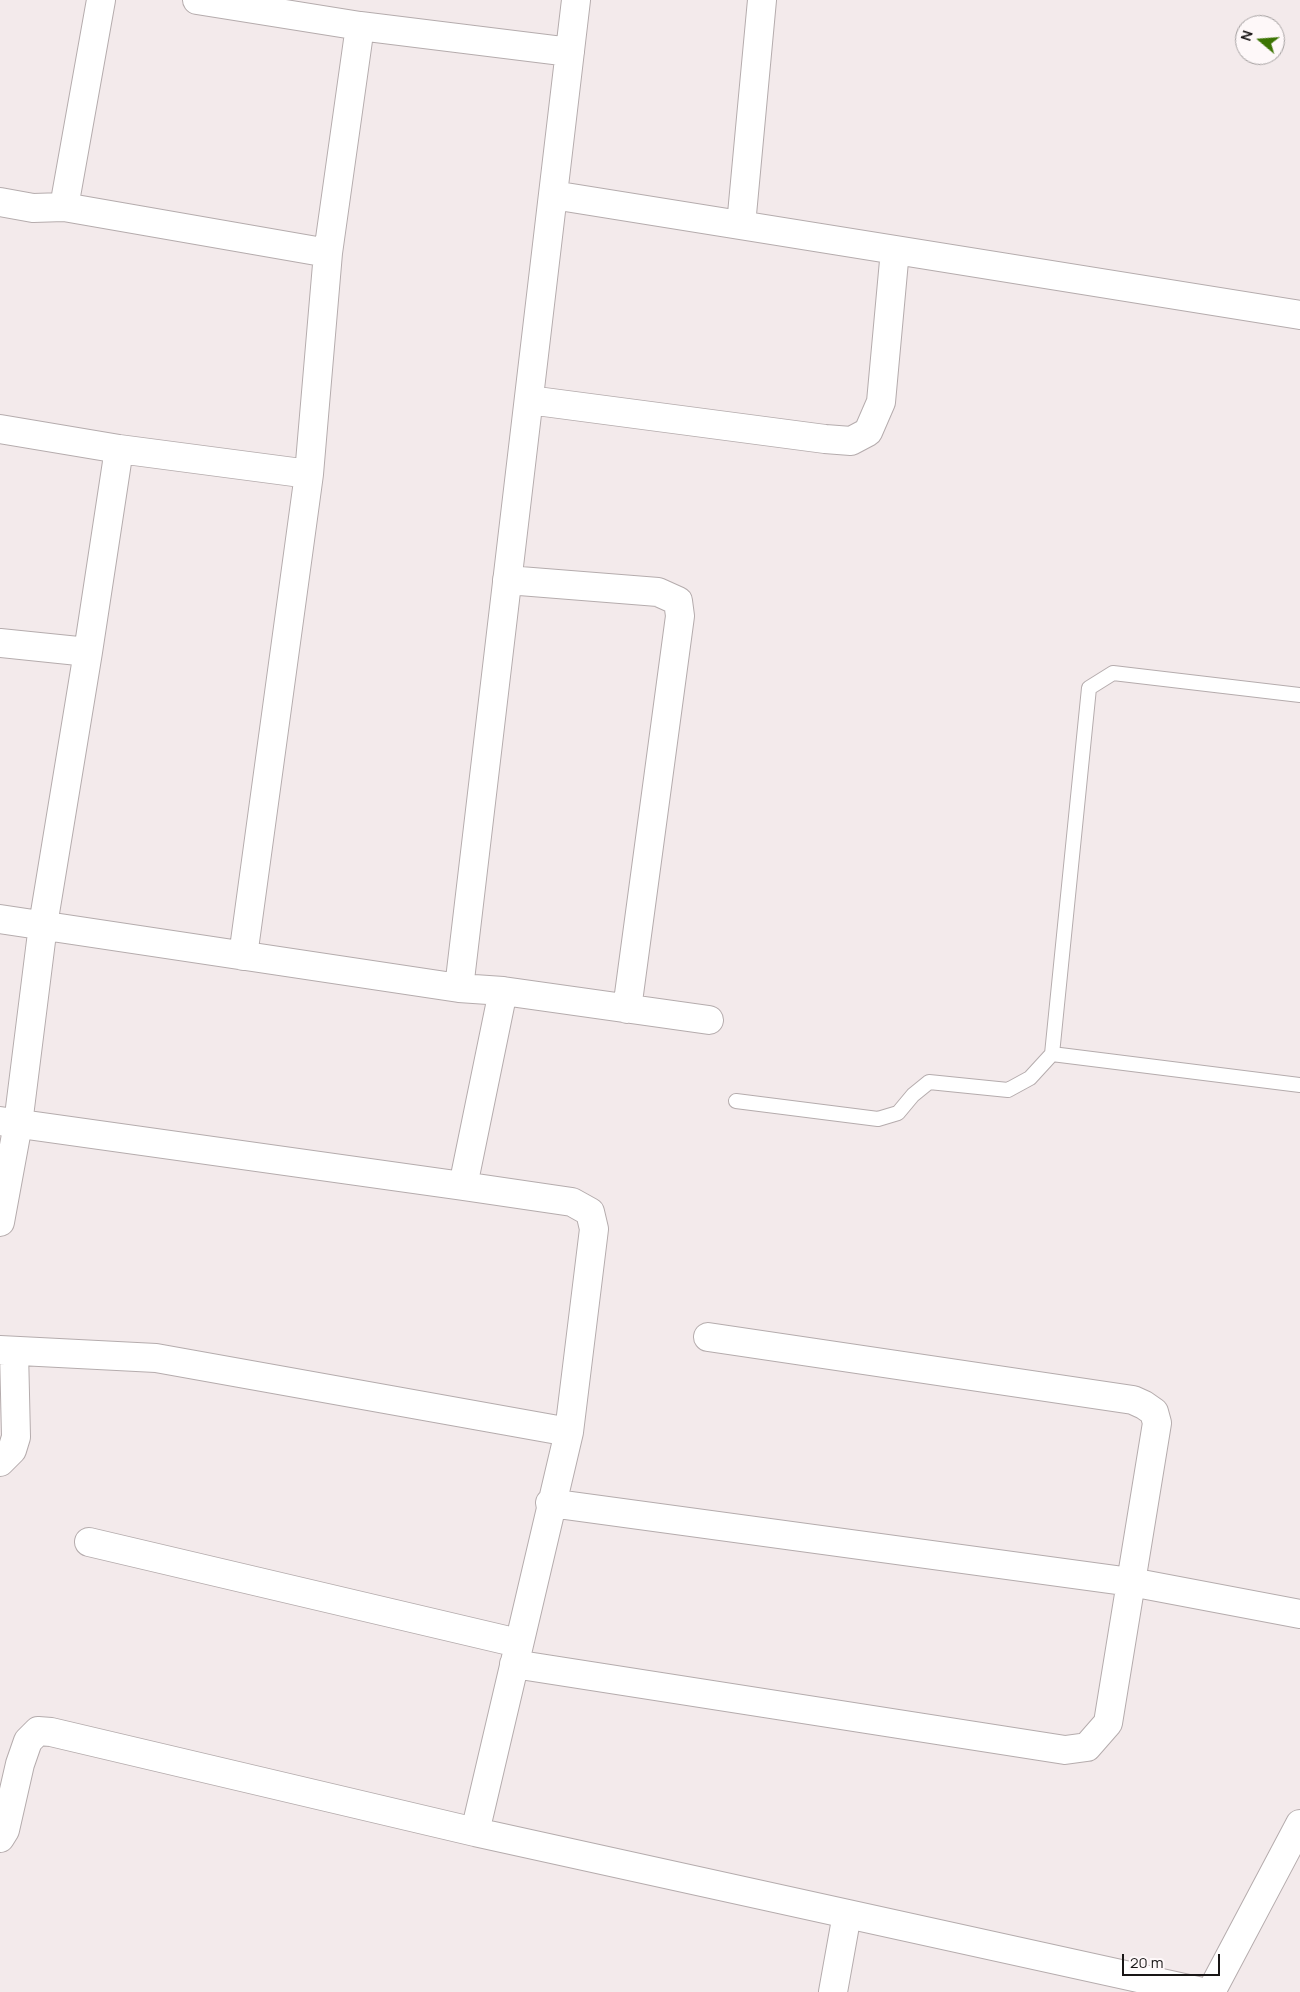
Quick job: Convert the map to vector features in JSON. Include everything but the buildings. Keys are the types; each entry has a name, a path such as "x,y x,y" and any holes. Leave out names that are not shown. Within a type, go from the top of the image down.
{"street":[{"path":"64,207 100,0"},
{"path":"198,0 360,26 570,52"},
{"path":"459,988 576,0"},
{"path":"741,225 762,0"},
{"path":"243,956 309,474 328,252 360,26"},
{"path":"553,195 1300,315"},
{"path":"0,202 33,208 64,207 328,252"},
{"path":"529,400 815,438 851,441 868,432 881,402 894,250"},
{"path":"0,428 119,449 309,474"},
{"path":"0,1222 9,1122 88,652 119,449"},
{"path":"507,580 658,592 678,602 680,616 627,1009"},
{"path":"0,643 88,652"},
{"path":"0,919 459,988 503,991 709,1020"},
{"path":"463,1186 503,991"},
{"path":"9,1122 572,1202 590,1212 594,1229 569,1432 550,1503 475,1832"},
{"path":"89,1542 516,1653 1066,1750 1087,1747 1108,1723 1157,1424 1154,1412 1133,1400 708,1337"},
{"path":"0,1462 12,1450 16,1438 7,1350 156,1358 569,1432"},
{"path":"550,1503 1131,1582 1300,1614"},
{"path":"0,1838 5,1830 20,1764 28,1741 38,1731 51,1732 475,1832 1202,1992"},
{"path":"1211,1992 1300,1824"},
{"path":"833,1992 847,1914"}],"lane":[{"path":"736,1101 878,1119 898,1113 913,1094 929,1082 1008,1090 1030,1078 1052,1054 1089,688 1113,673 1300,695"},
{"path":"1052,1054 1300,1085"}]}
